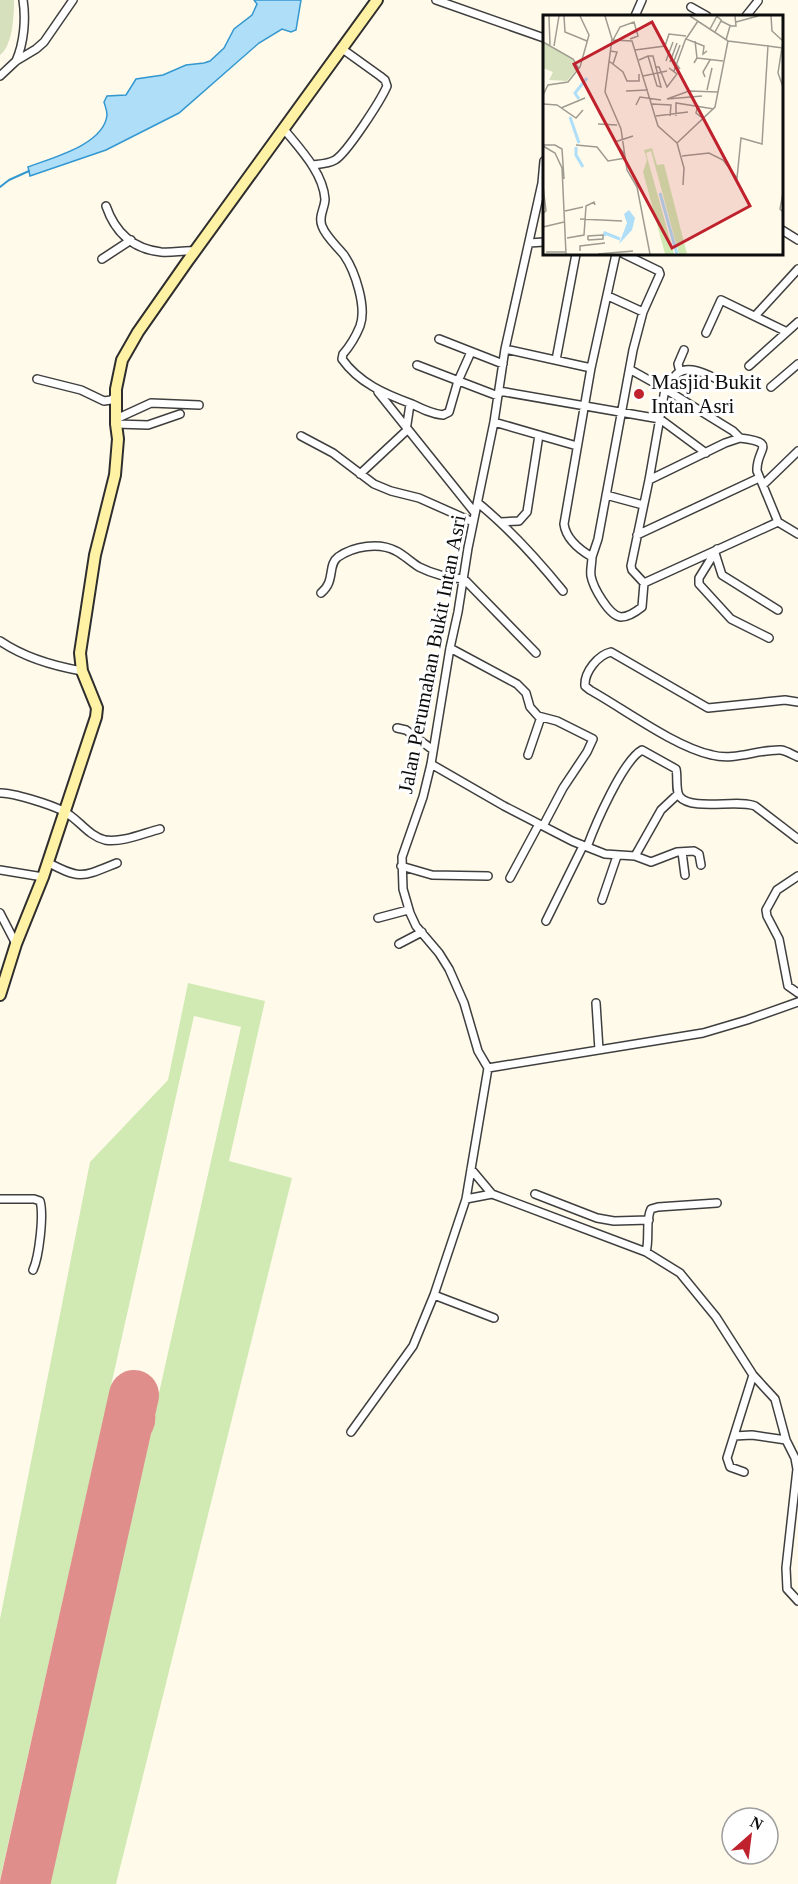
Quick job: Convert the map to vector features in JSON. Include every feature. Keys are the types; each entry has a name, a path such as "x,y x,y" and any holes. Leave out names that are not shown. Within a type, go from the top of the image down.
{"street":[{"path":"16,61 24,18 22,0"},
{"path":"0,76 16,61 44,42 73,0"},
{"path":"0,995 4,969 43,877 96,717 97,708 82,671 80,653 95,555 115,475 118,439 116,396 122,360 138,332 195,250 377,0"},
{"path":"436,0 543,38"},
{"path":"635,15 642,0"},
{"path":"747,15 758,1"},
{"path":"690,7 705,15"},
{"path":"312,165 326,164 340,157 387,86 385,80 341,48"},
{"path":"284,128 312,165 323,190 325,201 321,217 322,226 345,256 356,276 362,312 361,324 342,359 359,378 375,388 437,415 445,415 449,412 458,381 471,352"},
{"name":"Jalan Perumahan Bukit Intan Asri","path":"488,1068 478,1051 464,1002 449,969 440,953 416,926 408,910 401,866 404,849 423,797 431,764 473,522 494,422 505,349 543,172"},
{"path":"106,206 114,226 132,240 151,250 171,252 195,250"},
{"path":"783,231 798,240"},
{"path":"102,259 132,240"},
{"path":"529,243 543,242"},
{"path":"556,360 576,255"},
{"path":"592,557 579,548 564,529 591,368 616,255"},
{"path":"635,256 660,273 643,312 591,571 594,586 603,602 617,616 624,616 642,607 644,583 631,567 665,389 680,372 697,371 722,381"},
{"path":"755,316 798,269"},
{"path":"608,296 643,312"},
{"path":"706,333 721,300 788,332"},
{"path":"748,366 798,322"},
{"path":"439,339 503,364"},
{"path":"505,349 591,368"},
{"path":"680,372 678,364 684,351"},
{"path":"771,387 798,364"},
{"path":"417,365 498,393 660,419 706,453"},
{"path":"630,370 733,431 740,438"},
{"path":"36,380 77,389 104,401 116,396"},
{"path":"375,388 475,513"},
{"path":"116,422 151,403 199,405"},
{"path":"360,474 405,433 410,404"},
{"path":"116,422 148,425 180,414"},
{"path":"494,422 577,446"},
{"path":"501,522 519,521 526,514 539,435"},
{"path":"301,436 333,453 381,488 419,498 473,522"},
{"path":"649,480 732,440 740,438 759,441 762,444 762,452 756,467 761,482 778,522 798,534"},
{"path":"637,535 761,482 798,451"},
{"path":"606,495 643,505"},
{"path":"478,504 501,522 538,560 563,591"},
{"path":"644,583 778,522"},
{"path":"321,593 330,583 332,567 336,559 354,549 386,547 429,572 464,579 536,654"},
{"path":"716,551 722,575 778,610"},
{"path":"716,551 698,580 700,585 731,619 769,638"},
{"path":"0,641 37,660 57,667 82,671"},
{"path":"450,648 517,684 526,693 533,711 541,717 564,724 593,739 510,878"},
{"path":"798,702 785,700 708,708 611,652 606,653 592,666 585,681 585,686 590,690 661,732 701,752 730,757 781,750 798,757"},
{"path":"528,754 541,717"},
{"path":"397,728 406,730 433,750"},
{"path":"546,921 625,768 639,751 644,750 674,768 677,773 678,794 685,801 724,805 748,803 798,839"},
{"path":"431,764 541,825 585,846 617,856 635,856 654,861 673,853 698,853 701,865"},
{"path":"0,794 16,796 64,811 97,837 108,840 123,839 160,829"},
{"path":"635,856 658,814 678,794"},
{"path":"682,852 685,875"},
{"path":"602,900 617,856"},
{"path":"47,862 79,876 117,863"},
{"path":"401,866 432,875 488,876"},
{"path":"0,870 43,877"},
{"path":"798,876 777,890 766,910 779,939 788,986 798,993"},
{"path":"378,918 408,910"},
{"path":"0,913 16,944"},
{"path":"399,944 422,932"},
{"path":"351,1432 413,1346 434,1295 466,1199 488,1068 703,1033 798,1002"},
{"path":"597,1003 599,1050"},
{"path":"471,1169 492,1194 579,1225 646,1252 669,1264 693,1287 716,1317 753,1375 775,1399 786,1440 795,1458 798,1476 786,1568 786,1586 788,1593 798,1601"},
{"path":"466,1199 492,1194"},
{"path":"535,1194 583,1214 614,1221 649,1220"},
{"path":"0,1199 39,1201 37,1259 33,1270"},
{"path":"646,1252 649,1238 649,1212 655,1207 717,1203"},
{"path":"579,1225 583,1214"},
{"path":"434,1295 494,1318"},
{"path":"744,1472 733,1469 727,1464 753,1375"},
{"path":"734,1436 752,1435 786,1440"}],"green space":[{"path":"0,0 14,0 10,37 0,55"},
{"path":"188,983 265,1001 229,1161 292,1178 116,1884 49,1884 241,1027 194,1016 0,1880 0,1619 90,1162 168,1080"}],"water":[{"path":"254,0 301,0 296,30 291,32 282,29 259,43 179,113 106,150 30,176 28,167 75,149 97,135 107,115 104,102 107,96 126,95 136,79 163,75 186,65 210,61 224,48 234,29 252,15 257,4"}],"waterway":[{"path":"0,187 29,171"}],"taxiway":[{"path":"118,1468 117,1411 124,1403 133,1402 143,1408 144,1424 120,1459"}],"runway":[{"path":"25,1884 134,1395"}],"place":[{"name":"Masjid Bukit Intan Asri","path":"639,394"}]}
